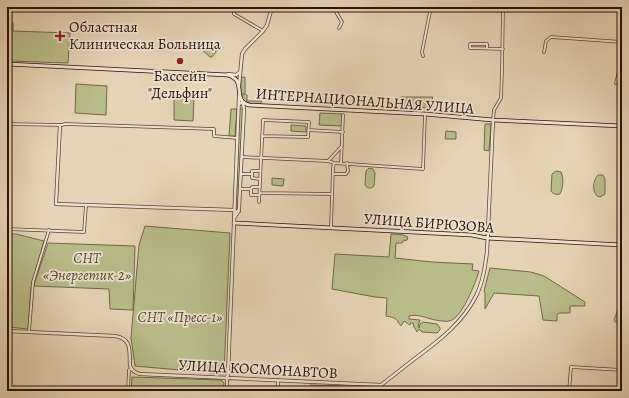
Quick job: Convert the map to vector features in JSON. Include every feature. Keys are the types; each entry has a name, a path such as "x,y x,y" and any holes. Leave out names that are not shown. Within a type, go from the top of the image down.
{"main road":[{"path":"7,64 225,74"},
{"name":"ИНТЕРНАЦИОНАЛЬНАЯ УЛИЦА","path":"225,74 235,78 238,83 241,100 243,103 249,105 425,114 493,120 622,126"},
{"name":"УЛИЦА БИРЮЗОВА","path":"234,223 472,235 487,238 622,246"}],"street":[{"path":"233,7 234,14 263,31"},
{"path":"239,87 241,56 267,26 272,7"},
{"path":"333,7 342,22 339,28"},
{"path":"422,56 431,7"},
{"path":"381,391 381,385 450,331 464,316 476,296 482,282 486,260 493,120 494,110 500,98 504,7"},
{"path":"544,52 546,41 551,37 622,42"},
{"path":"487,48 487,44 470,44 470,48 487,48 503,48"},
{"path":"616,83 622,60"},
{"path":"225,74 238,74 240,71"},
{"path":"227,391 239,94"},
{"path":"234,218 238,211 242,157 244,105 243,103 240,103 239,105"},
{"path":"244,109 249,105"},
{"path":"242,157 328,161 334,163 423,169 425,114"},
{"path":"341,163 343,115"},
{"path":"259,202 260,171 261,158 262,136 263,120 309,122 308,138 262,136"},
{"path":"7,124 67,124 214,129 214,136 237,138"},
{"path":"60,125 56,204 238,211"},
{"path":"308,130 343,132"},
{"path":"328,161 342,146"},
{"path":"331,228 334,163"},
{"path":"333,174 346,174 348,171 347,163"},
{"path":"241,174 252,174 252,171 260,171"},
{"path":"252,174 252,178 260,179"},
{"path":"240,189 260,187"},
{"path":"252,189 251,195 332,194"},
{"path":"7,229 84,232 86,205"},
{"path":"29,333 33,282 49,230"},
{"path":"7,331 115,336 125,339 129,345 130,366 132,370 129,370 128,391"},
{"path":"570,391 571,367 622,370"},
{"name":"УЛИЦА КОСМОНАВТОВ","path":"132,370 140,374 381,385"},
{"path":"278,380 278,391"}],"green space":[{"path":"7,23 13,23 13,31 70,33 68,63 7,61"},
{"path":"203,41 216,50 212,57 210,57 199,47"},
{"path":"245,77 245,93 241,95 241,78"},
{"path":"76,84 107,86 106,115 75,113"},
{"path":"245,94 247,95 247,101 262,101 260,104 252,104 247,102 241,97"},
{"path":"174,97 194,98 193,121 174,120"},
{"path":"401,97 433,97 429,108 401,107"},
{"path":"231,109 237,109 235,136 229,136"},
{"path":"239,109 243,109 238,211 235,211"},
{"path":"320,113 342,114 342,126 319,125"},
{"path":"485,124 491,124 489,151 484,150"},
{"path":"291,125 306,126 306,132 291,131"},
{"path":"446,131 456,132 456,139 445,139"},
{"path":"369,168 373,169 375,173 374,186 372,188 365,185 366,171"},
{"path":"556,171 561,172 563,177 560,194 554,194 551,191 552,174"},
{"path":"598,175 603,175 605,179 605,194 600,197 595,194 594,188 595,180"},
{"path":"272,178 284,179 283,186 272,185"},
{"name":"СНТ «Пресс-1»","path":"145,226 230,233 224,374 135,366 131,338 139,245"},
{"path":"7,234 16,234 44,241 31,287 28,329 7,327"},
{"path":"391,234 408,237 407,240 403,241 402,243 396,243 395,258 473,264 472,270 479,271 463,308 454,319 445,321 412,315 409,316 409,319 420,320 418,326 419,328 420,324 423,322 437,324 440,330 437,333 422,332 419,329 417,332 413,323 410,325 404,321 401,326 396,319 386,316 387,298 332,289 335,254 389,257"},
{"name":"СНТ «Энергетик-2»","path":"48,243 135,246 133,310 110,309 109,289 34,286"},
{"path":"490,268 531,272 544,276 585,302 585,306 570,306 570,313 559,313 557,315 557,321 543,320 539,296 494,293 485,309 484,291"},
{"path":"132,377 221,380 224,383 223,391 131,391"},
{"path":"310,385 368,387 373,391 310,391"}],"water":[{"path":"617,311 622,311 622,321 619,323 615,322 614,319"}],"place":[{"name":"Областная Клиническая Больница","path":"60,36"},
{"name":"Бассейн \"Дельфин\"","path":"180,61"}]}
